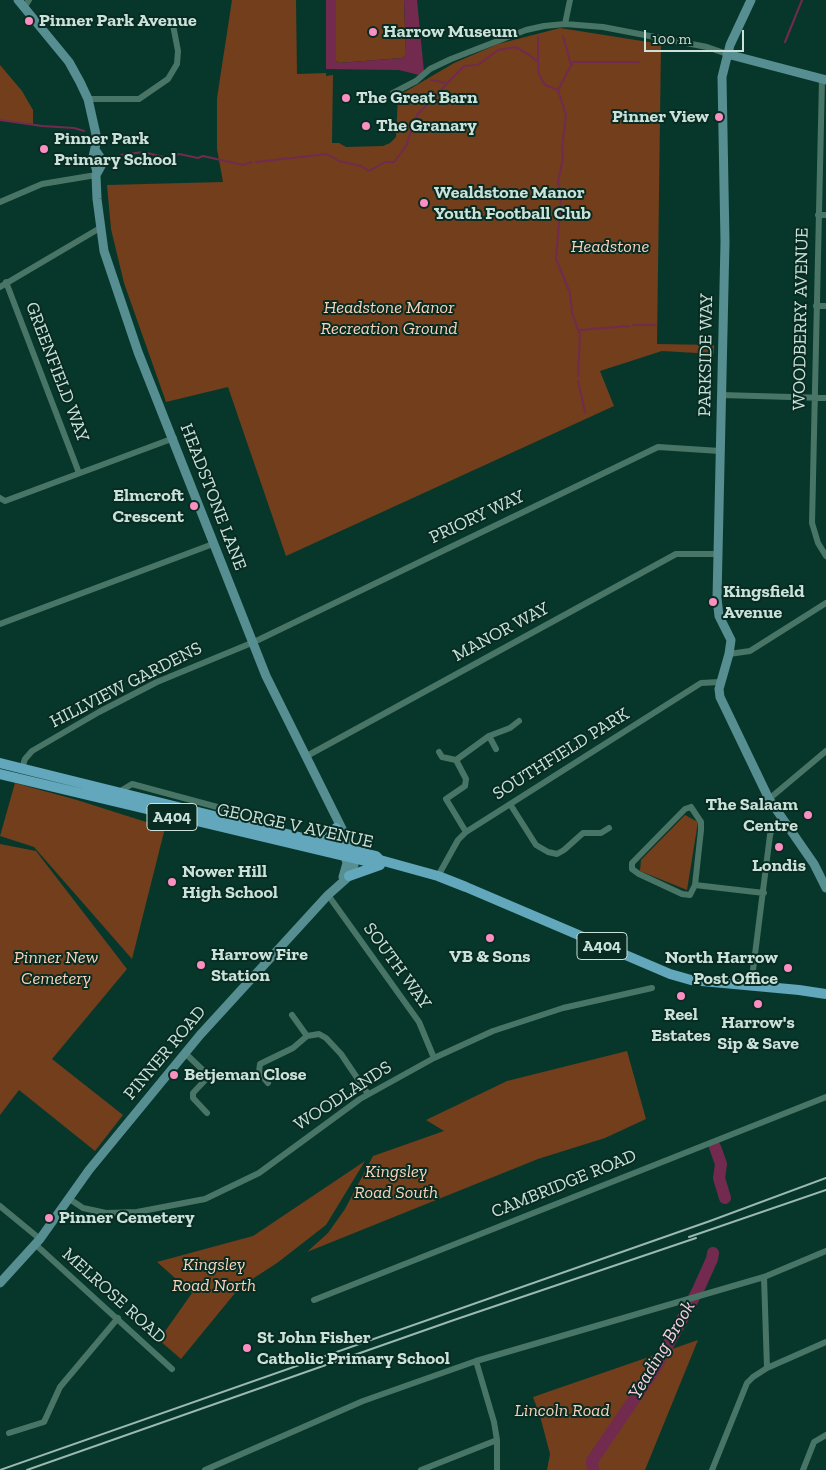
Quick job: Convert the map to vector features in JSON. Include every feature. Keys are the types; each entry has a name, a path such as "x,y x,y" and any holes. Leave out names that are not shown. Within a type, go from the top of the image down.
{"main road":[{"name":"GEORGE V AVENUE","path":"0,763 321,841 349,853"},
{"name":"GEORGE V AVENUE","path":"0,774 164,815 349,853"},
{"path":"162,802 164,815"},
{"path":"321,841 328,839 336,825"},
{"name":"A404","path":"349,853 376,856 384,861 438,876 670,974 691,980 826,994"},
{"path":"346,879 384,861"},
{"name":"A404","path":"799,990 804,985 826,988"}],"street":[{"name":"HEADSTONE LANE","path":"18,0 27,4 69,62 88,98 98,139 96,151 100,157 101,166 97,173 100,228 114,284 138,352 174,438 266,676 349,853"},
{"path":"565,24 570,0"},
{"name":"PARKSIDE WAY","path":"729,654 729,634 717,607 725,242 722,77 727,54 751,0"},
{"path":"392,94 416,82 430,69 484,45 526,30 565,24 603,27 707,47 824,79"},
{"path":"88,98 139,99 168,79 177,64 178,51 173,25"},
{"name":"WOODBERRY AVENUE","path":"824,79 818,214 812,523 818,543 826,556"},
{"path":"0,202 42,184 97,173"},
{"path":"818,214 826,215"},
{"path":"0,287 100,228"},
{"name":"GREENFIELD WAY","path":"6,282 79,473"},
{"path":"816,306 826,306"},
{"path":"721,395 826,398"},
{"path":"0,498 6,501 174,438"},
{"name":"PRIORY WAY","path":"254,642 658,448 720,451"},
{"path":"0,624 214,544"},
{"name":"MANOR WAY","path":"305,756 676,554 718,554"},
{"path":"826,603 750,651 729,654 720,682 720,696 770,799 781,818 814,864 826,888"},
{"name":"HILLVIEW GARDENS","path":"22,768 25,759 32,751 98,712 157,682 254,642"},
{"name":"SOUTHFIELD PARK","path":"438,876 458,840 466,832 701,683 720,682"},
{"path":"439,752 442,757 456,760 489,736 510,728 519,721"},
{"path":"489,736 496,749"},
{"path":"770,799 826,751"},
{"path":"456,760 466,779 465,786 446,799 466,832"},
{"name":"GEORGE V AVENUE","path":"119,792 132,784 232,811 242,822"},
{"path":"510,804 536,845 548,852 557,854 583,833 601,833 609,828"},
{"path":"691,806 702,822 695,885 690,895 682,894 632,869 632,863 691,806"},
{"path":"751,986 770,835 772,826 781,818"},
{"path":"346,879 349,853"},
{"name":"PINNER ROAD","path":"0,1283 38,1242 68,1198 185,1053 328,895 346,879"},
{"path":"695,885 764,893"},
{"name":"SOUTH WAY","path":"328,895 419,1022 434,1058"},
{"path":"639,981 639,989"},
{"name":"WOODLANDS","path":"68,1198 83,1208 106,1213 137,1212 206,1199 259,1173 368,1094 434,1058 493,1031 562,1008 639,989 652,988"},
{"path":"292,1015 307,1036"},
{"path":"268,1083 259,1072 260,1064 294,1048 307,1036 314,1034 322,1035 334,1046 368,1094"},
{"path":"185,1053 209,1076 193,1093 193,1098 207,1113"},
{"name":"CAMBRIDGE ROAD","path":"314,1300 826,1097"},
{"name":"MELROSE ROAD","path":"0,1206 172,1369"},
{"path":"205,1470 363,1401 476,1361 764,1277 826,1251"},
{"path":"764,1277 768,1368"},
{"path":"9,1433 44,1422 60,1387 118,1318"},
{"path":"712,1470 747,1384 753,1377 768,1368 826,1342"},
{"path":"476,1361 497,1440 497,1470"},
{"path":"803,1470 814,1442 826,1435"},
{"path":"421,1470 497,1440"}],"green space":[{"name":"Headstone Manor Recreation Ground","path":"232,0 296,0 297,74 326,73 326,76 333,75 332,143 339,143 346,147 383,146 390,143 396,137 398,96 454,63 498,44 560,28 661,44 657,344 714,345 714,354 662,351 600,371 614,406 286,556 228,387 166,402 124,283 111,229 107,185 223,182 217,149 217,98"},
{"path":"336,0 404,0 406,55 402,58 339,63 336,61"},
{"path":"0,65 22,91 33,110 33,124 0,120"},
{"path":"15,783 77,800 165,828 132,959 34,847 0,836"},
{"path":"685,815 698,822 687,890 640,871 641,860"},
{"name":"Pinner New Cemetery","path":"0,844 36,851 127,969 52,1059 123,1115 95,1151 19,1090 0,1115"},
{"name":"Kingsley Road South","path":"627,1051 646,1119 605,1138 538,1159 307,1252 328,1233 345,1209 373,1156 444,1131 426,1120 507,1081"},
{"name":"Kingsley Road North","path":"365,1161 326,1225 277,1263 240,1287 181,1359 159,1340 192,1293 157,1262 253,1236"},
{"name":"Lincoln Road","path":"698,1340 645,1470 547,1470 550,1454 533,1397"}],"shaded area":[{"path":"326,0 336,0 336,61 339,63 402,58 406,55 404,0 417,0 424,72 419,75 399,70 326,69"}],"waterway":[{"path":"785,42 802,0"},
{"path":"563,36 571,65"},
{"path":"538,37 538,62"},
{"name":"Yeading Brook","path":"256,162 327,154 339,161 361,166 369,171 385,162 394,162 406,146 417,115 464,66 478,65 498,50 515,47 528,54 538,62 539,75 545,85 558,90 566,115 562,148 563,159 558,181 561,200 556,259 570,293 572,313 580,335 578,376"},
{"path":"558,90 573,62 639,62"},
{"name":"Yeading Brook","path":"431,80 447,83"},
{"name":"Yeading Brook","path":"0,120 74,128 84,131"},
{"name":"Yeading Brook","path":"121,155 143,152 168,158 179,154 198,158 203,156 243,165 252,162"},
{"path":"633,325 656,325"},
{"path":"579,330 629,326"},
{"name":"Yeading Brook","path":"578,381 585,412"},
{"name":"Yeading Brook","path":"715,1147 721,1164 719,1178 725,1198"},
{"name":"Yeading Brook","path":"593,1470 592,1461 656,1367 698,1290 713,1253"}],"railway":[{"path":"0,1470 710,1221 826,1178"},
{"path":"689,1237 826,1190"},
{"path":"27,1470 454,1320 696,1238"}],"place":[{"name":"Pinner Park Avenue","path":"29,21"},
{"name":"Harrow Museum","path":"373,32"},
{"name":"The Great Barn","path":"346,98"},
{"name":"Pinner View","path":"719,117"},
{"name":"The Granary","path":"366,126"},
{"name":"Pinner Park Primary School","path":"44,149"},
{"name":"Wealdstone Manor Youth Football Club","path":"424,203"},
{"name":"Elmcroft Crescent","path":"194,506"},
{"name":"Kingsfield Avenue","path":"713,602"},
{"name":"The Salaam Centre","path":"808,815"},
{"name":"Londis","path":"779,847"},
{"name":"Nower Hill High School","path":"172,882"},
{"name":"VB & Sons","path":"490,938"},
{"name":"Harrow Fire Station","path":"201,965"},
{"name":"North Harrow Post Office","path":"788,968"},
{"name":"Reel Estates","path":"681,996"},
{"name":"Harrow's Sip & Save","path":"758,1004"},
{"name":"Betjeman Close","path":"174,1075"},
{"name":"Pinner Cemetery","path":"49,1218"},
{"name":"St John Fisher Catholic Primary School","path":"247,1348"}],"park label":[{"name":"Headstone","path":"610,247"}]}
